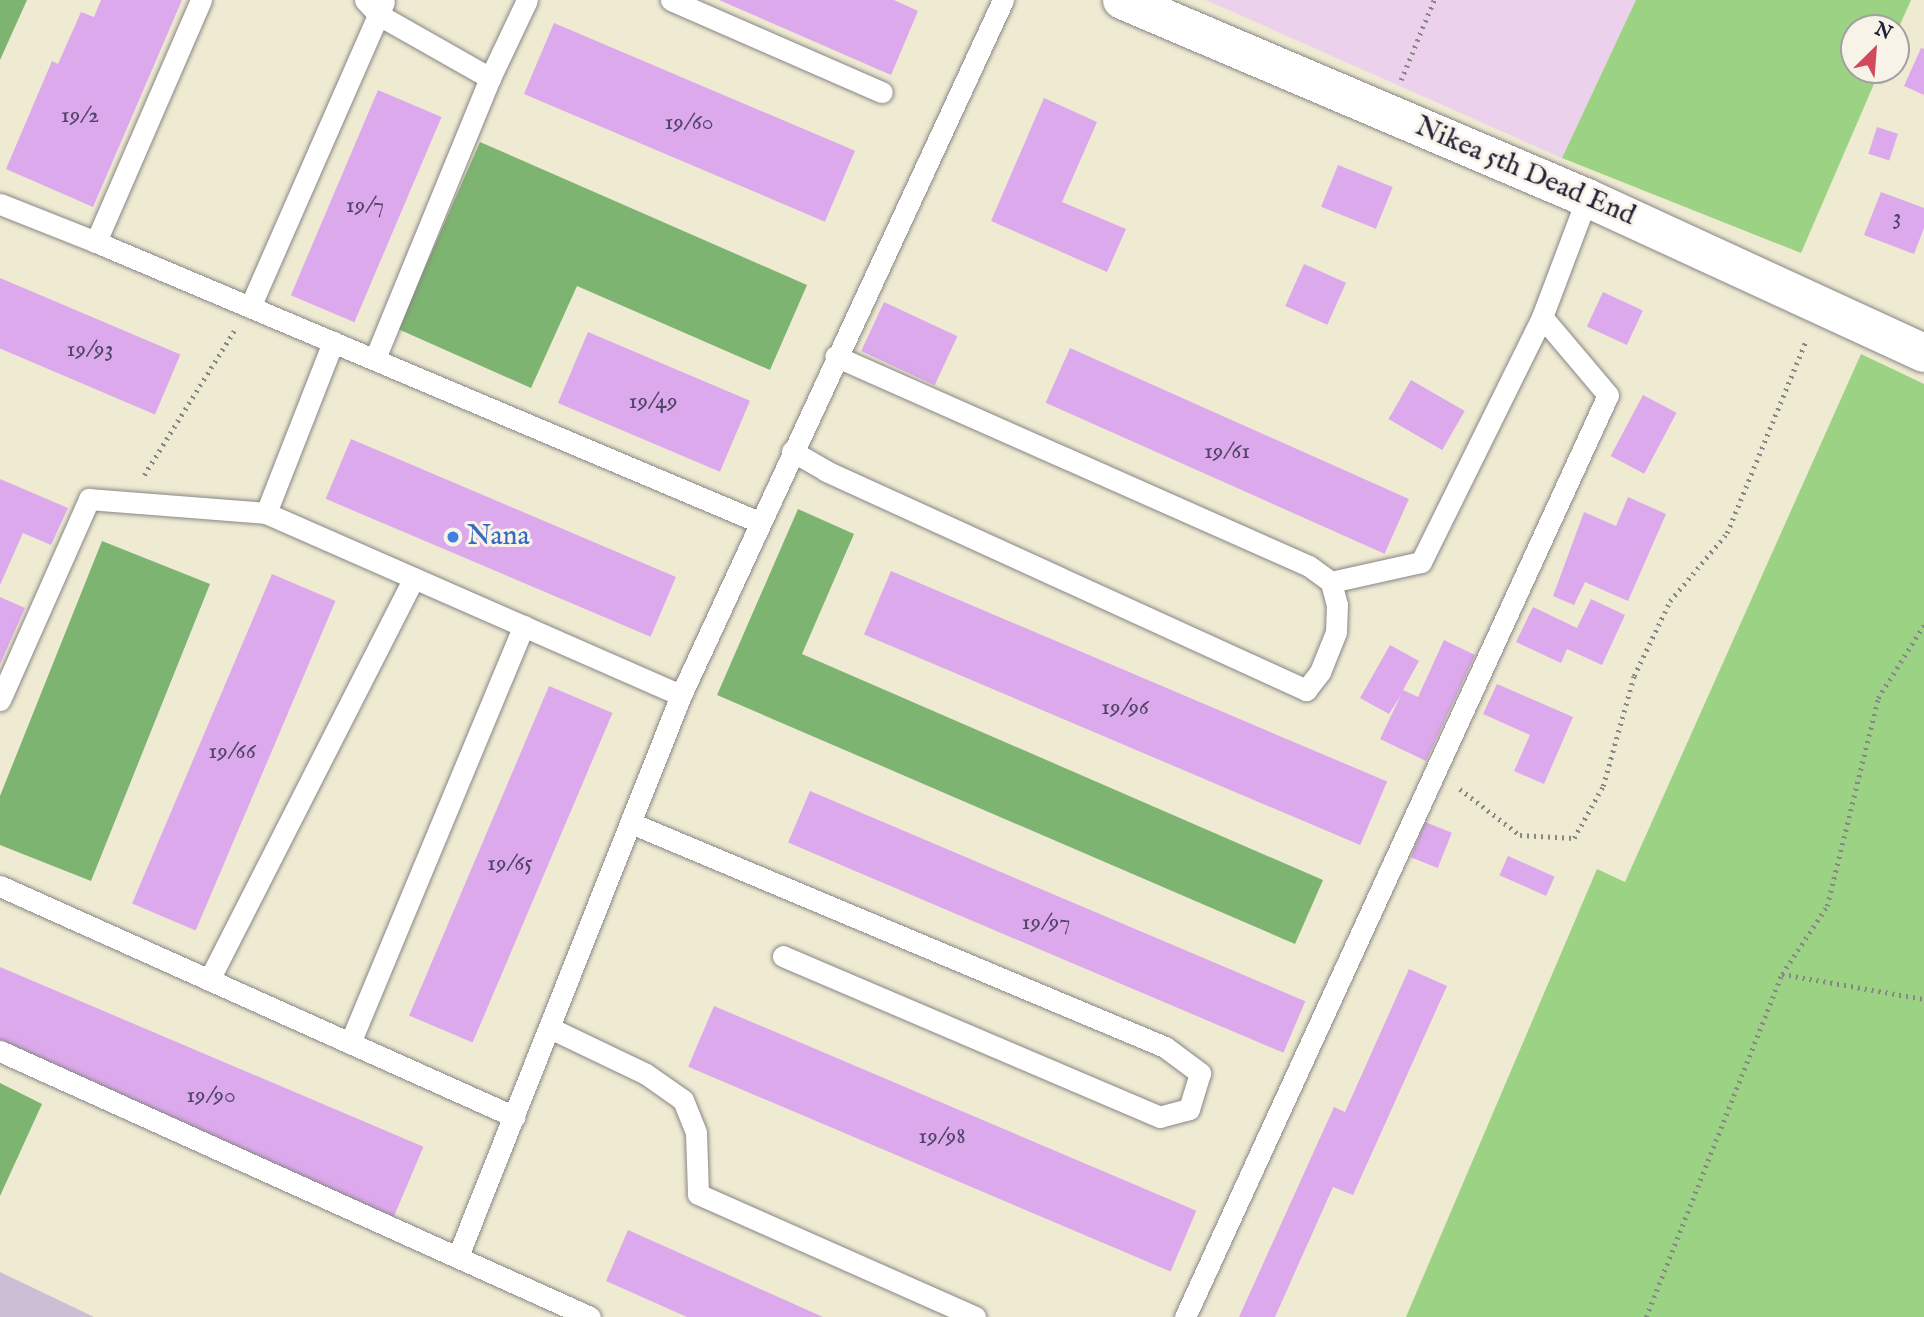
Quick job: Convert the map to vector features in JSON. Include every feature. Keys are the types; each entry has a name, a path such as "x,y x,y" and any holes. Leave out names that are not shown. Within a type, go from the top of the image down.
{"street":[{"name":"Nikea 5th Dead End","path":"1122,0 1587,198 1924,353"}],"lane":[{"path":"96,242 201,0"},
{"path":"374,359 489,78 527,0"},
{"path":"671,0 883,92"},
{"path":"458,1256 681,695 835,356 1003,0"},
{"path":"250,307 376,5 489,78"},
{"path":"1331,582 1421,562 1542,317 1587,198"},
{"path":"0,204 759,522"},
{"path":"1185,1317 1608,395 1542,317"},
{"path":"266,513 333,342"},
{"path":"792,451 826,471 1306,690 1320,672 1336,632 1337,605 1331,582 1309,566 835,356"},
{"path":"0,700 89,499 266,513 681,695"},
{"path":"209,981 414,578"},
{"path":"350,1043 524,626"},
{"path":"631,823 1165,1047 1200,1073 1189,1109 1160,1117 783,956"},
{"path":"0,886 514,1117"},
{"path":"550,1028 646,1074 683,1100 696,1133 698,1194 975,1317"},
{"path":"0,1051 590,1317"}],"path":[{"path":"1387,113 1434,0"},
{"path":"1445,754 1456,786 1520,835 1574,838 1603,786 1634,676 1670,601 1727,533 1822,306"},
{"path":"127,502 250,307"},
{"path":"1646,1317 1782,974 1827,906 1878,698 1924,625"},
{"path":"1782,974 1924,999"}],"shaded area":[{"path":"1206,0 1636,0 1562,158"},
{"path":"0,1272 94,1317 0,1317"}],"green space":[{"path":"0,0 27,0 0,60"},
{"path":"1636,0 1911,0 1905,14 1840,14 1840,84 1874,84 1801,253 1562,158"},
{"path":"480,142 807,285 770,370 577,286 531,388 398,329"},
{"path":"1861,354 1924,384 1924,1317 1406,1317 1597,869 1625,882"},
{"path":"798,509 854,534 802,654 1323,880 1295,944 717,695"},
{"path":"102,541 210,584 91,881 0,845 0,796"},
{"path":"0,1083 42,1104 0,1196"}],"building":[{"path":"101,0 182,0 93,207 6,169 52,61 58,64 81,12 94,17"},
{"path":"719,0 894,0 918,11 891,75"},
{"path":"554,23 855,151 825,222 524,94"},
{"path":"1921,48 1924,49 1924,95 1904,86 1910,84 1910,73"},
{"path":"378,90 442,117 354,322 291,295"},
{"path":"1044,98 1097,122 1062,202 1126,229 1107,272 991,221"},
{"path":"1877,127 1898,134 1889,160 1868,154"},
{"path":"1338,165 1393,187 1376,229 1321,207"},
{"path":"1881,192 1924,208 1924,228 1914,254 1864,235"},
{"path":"1304,264 1346,283 1327,325 1285,306"},
{"path":"0,278 180,355 155,414 0,349"},
{"path":"1603,292 1643,311 1627,345 1587,326"},
{"path":"884,302 957,336 935,385 861,351"},
{"path":"588,332 750,401 720,472 558,403"},
{"path":"1070,348 1409,499 1385,554 1046,403"},
{"path":"1411,380 1465,411 1442,450 1388,419"},
{"path":"1643,395 1677,413 1644,474 1611,456"},
{"path":"351,439 676,577 651,637 326,499"},
{"path":"0,479 68,508 51,545 23,533 0,585"},
{"path":"1628,497 1666,514 1628,601 1585,582 1574,605 1553,596 1584,512 1616,526"},
{"path":"891,571 1387,782 1360,845 864,635"},
{"path":"272,574 336,601 196,931 132,904"},
{"path":"0,597 25,608 0,664"},
{"path":"1591,599 1625,615 1602,665 1567,649 1561,663 1516,642 1533,607 1577,628"},
{"path":"1444,640 1475,655 1426,761 1380,739 1401,695 1389,714 1360,698 1390,645 1419,661 1403,690 1418,697"},
{"path":"1497,684 1573,717 1544,784 1514,771 1530,735 1483,714"},
{"path":"549,686 613,713 473,1043 409,1016"},
{"path":"810,791 1305,1001 1283,1053 788,843"},
{"path":"1425,822 1452,833 1438,868 1411,857"},
{"path":"1508,856 1555,877 1546,896 1499,875"},
{"path":"0,967 423,1147 394,1217 0,1050"},
{"path":"1409,969 1447,986 1353,1195 1333,1187 1275,1317 1239,1317 1334,1107 1345,1112"},
{"path":"714,1006 1196,1211 1171,1271 688,1067"},
{"path":"628,1230 823,1317 687,1317 606,1281"}],"place":[{"name":"Nana","path":"453,537"}]}
